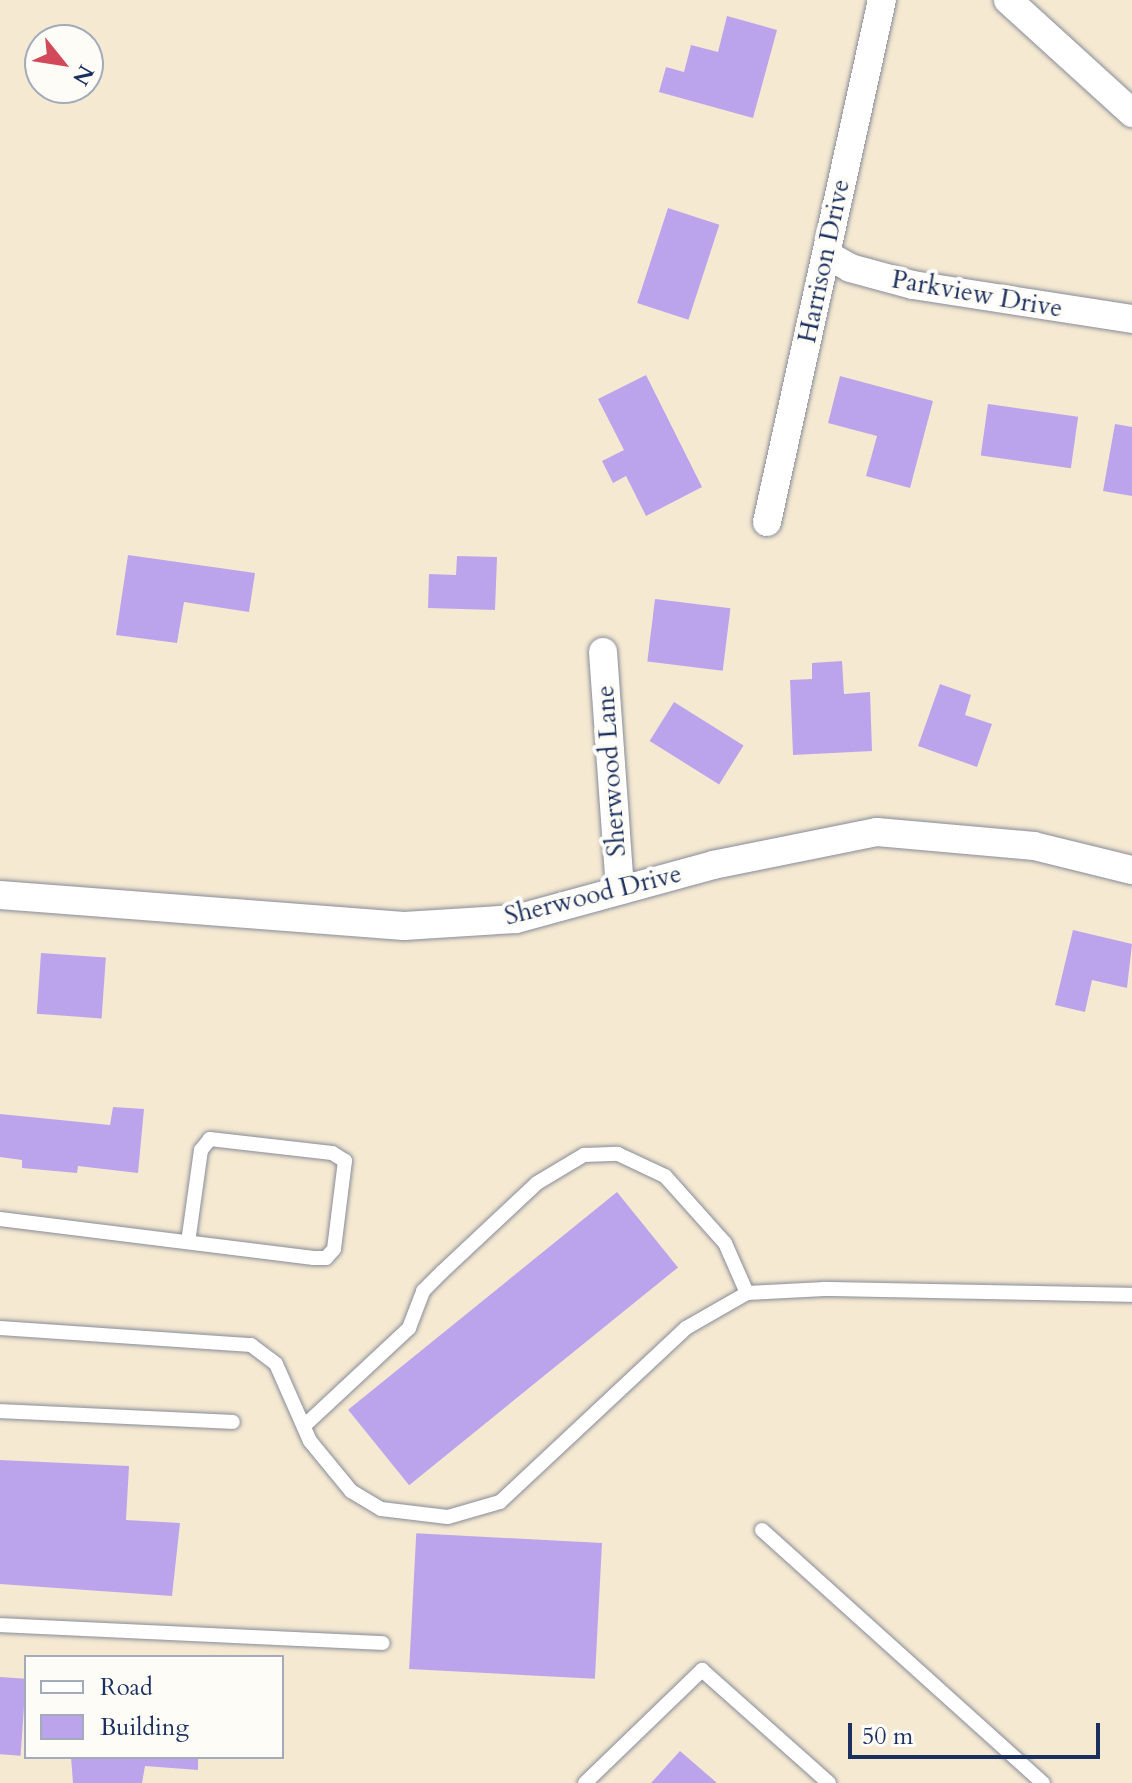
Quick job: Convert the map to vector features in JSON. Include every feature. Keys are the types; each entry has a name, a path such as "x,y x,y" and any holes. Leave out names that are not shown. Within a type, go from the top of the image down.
{"street":[{"name":"Harrison Drive","path":"767,522 882,0"},
{"path":"1008,0 1132,113"},
{"name":"Parkview Drive","path":"827,255 850,268 913,285 1132,319"},
{"name":"Sherwood Lane","path":"603,652 620,890"},
{"name":"Sherwood Drive","path":"0,895 404,926 516,919 620,890 877,832 1034,846 1132,870"}],"lane":[{"path":"0,1219 188,1242 326,1258 334,1249 345,1161 332,1153 210,1139 201,1150 188,1242"},
{"path":"304,1426 401,1337 423,1291 442,1272 537,1183 584,1155 618,1154 665,1176 725,1243 747,1293"},
{"path":"0,1328 251,1345 276,1364 304,1426 351,1491 381,1509 448,1517 500,1502 686,1328 747,1293 825,1289 1132,1295"},
{"path":"0,1411 233,1422"},
{"path":"762,1530 1043,1783"},
{"path":"0,1625 383,1643"},
{"path":"585,1783 702,1670 829,1783"}],"building":[{"path":"727,16 777,30 753,118 659,92 666,67 684,72 691,45 718,52"},
{"path":"668,208 719,225 688,320 637,303"},
{"path":"646,375 702,487 646,516 626,476 613,483 602,461 624,450 598,399"},
{"path":"840,376 933,401 910,488 866,476 877,436 828,423"},
{"path":"988,404 1078,417 1071,468 981,455"},
{"path":"1115,424 1132,427 1132,496 1103,491"},
{"path":"128,555 255,573 249,612 184,602 177,643 116,635"},
{"path":"457,556 497,557 495,610 428,608 429,574 456,575"},
{"path":"655,599 730,608 723,671 647,662"},
{"path":"842,661 844,694 870,692 872,751 793,755 790,680 812,679 812,663"},
{"path":"940,684 971,695 965,715 992,724 977,767 918,746"},
{"path":"674,702 744,745 719,784 650,741"},
{"path":"1073,930 1132,944 1127,988 1092,980 1085,1012 1055,1005"},
{"path":"41,953 106,958 102,1018 37,1014"},
{"path":"113,1107 144,1109 138,1173 78,1166 77,1173 22,1168 22,1160 0,1157 0,1114 110,1125"},
{"path":"617,1192 678,1267 409,1485 348,1410"},
{"path":"0,1460 129,1466 126,1520 180,1523 172,1596 0,1584"},
{"path":"416,1533 602,1543 595,1679 409,1669"},
{"path":"0,1677 24,1679 21,1756 0,1754"},
{"path":"680,1751 717,1783 651,1783"},
{"path":"71,1759 198,1759 198,1770 145,1766 142,1783 73,1783"}]}
